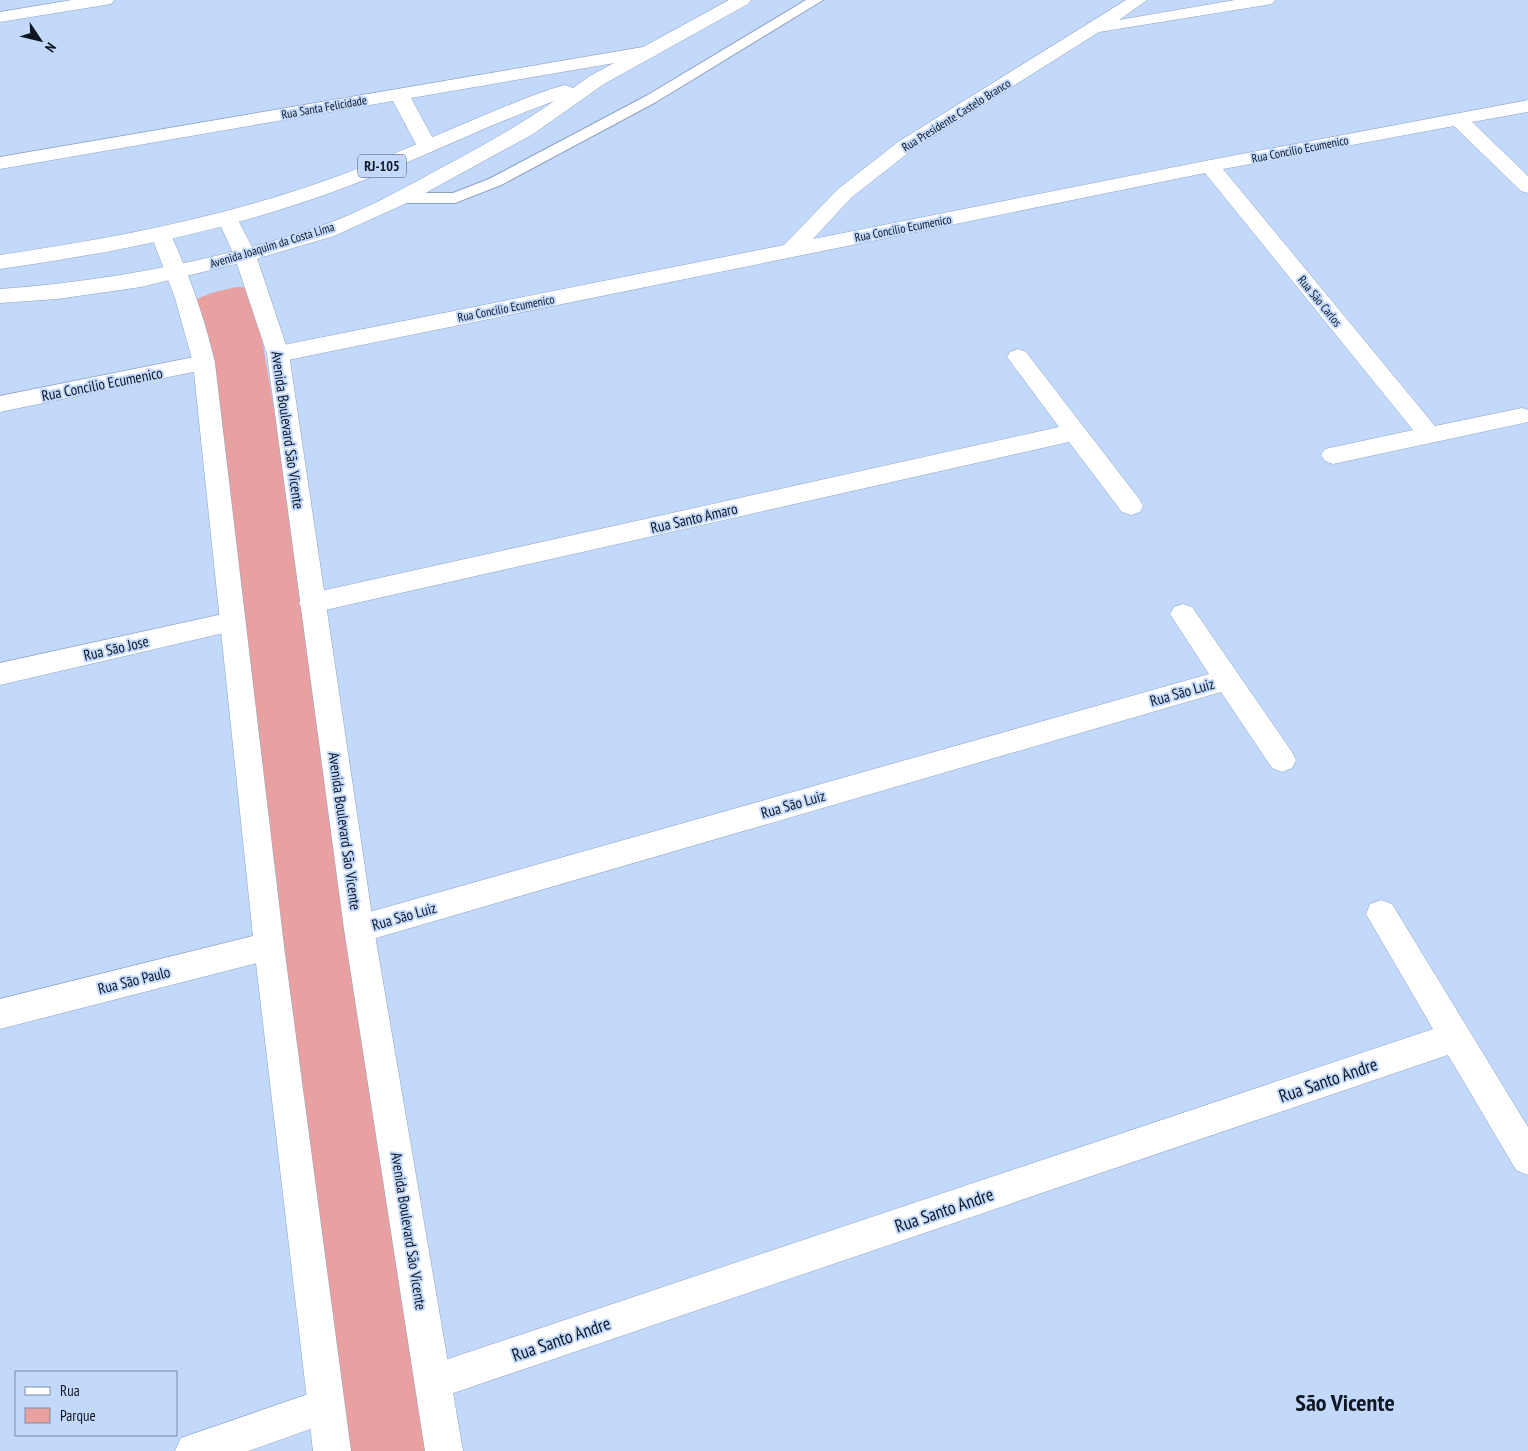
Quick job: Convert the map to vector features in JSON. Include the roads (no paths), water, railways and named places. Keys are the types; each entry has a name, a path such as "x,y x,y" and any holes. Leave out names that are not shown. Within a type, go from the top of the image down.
{"street":[{"path":"0,17 105,0"},
{"name":"Avenida Joaquim da Costa Lima","path":"0,296 57,292 141,280 245,255 326,231 402,198 526,130 598,80 742,0"},
{"name":"Rua Presidente Castelo Branco","path":"790,250 845,193 905,146 1138,0"},
{"path":"1092,30 1266,0"},
{"name":"Rua Santa Felicidade","path":"0,163 649,52"},
{"name":"Avenida Joaquim da Costa Lima","path":"0,262 161,235 284,203 322,190 511,110 598,80"},
{"path":"399,94 427,146"},
{"name":"Rua Concilio Ecumenico","path":"278,354 1210,166 1528,106"},
{"path":"1458,119 1528,187"},
{"name":"Rua São Carlos","path":"1210,166 1430,435"},
{"name":"Avenida Boulevard São Vicente","path":"227,218 245,255 278,354 359,929 444,1451"},
{"path":"161,235 177,272 197,332 204,363 269,946 332,1451"},
{"path":"1018,357 1132,506"},
{"name":"Rua Concilio Ecumenico","path":"0,404 204,363"},
{"path":"1333,455 1522,416"},
{"name":"Rua Santo Amaro","path":"312,603 1075,432"},
{"path":"1183,614 1282,760"},
{"name":"Rua Sāo Jose","path":"0,674 232,622"},
{"name":"Rua Sāo Luiz","path":"359,929 1228,679"},
{"path":"1381,914 1528,1158"},
{"name":"Rua Sāo Paulo","path":"0,1014 269,946"},
{"name":"Rua Santo Andre","path":"433,1382 1456,1038"},
{"path":"194,1451 326,1406"}],"lane":[{"path":"402,198 456,198 495,182 650,99 816,0"}],"district":[{"name":"São Vicente","path":"1345,1402"}]}
